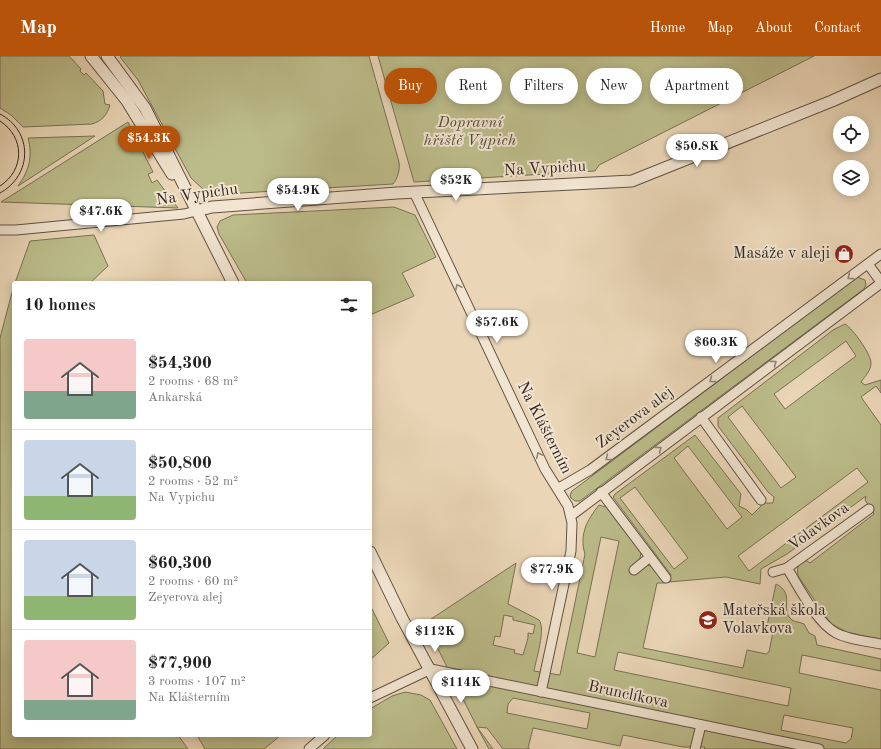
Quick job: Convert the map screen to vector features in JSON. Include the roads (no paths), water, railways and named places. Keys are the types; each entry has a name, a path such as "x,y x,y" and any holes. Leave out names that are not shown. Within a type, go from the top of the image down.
{"street":[{"path":"90,56 127,100 196,211"},
{"path":"107,56 143,105 232,281"},
{"name":"Na Vypichu","path":"0,230 23,230 184,214 220,206 414,192 632,181 832,101 881,79"},
{"name":"Na Klášterním","path":"414,192 546,469 559,488 572,515 571,552 541,692"},
{"name":"Zeyerova alej","path":"559,488 590,470 881,254"},
{"path":"572,515 881,282 868,264"},
{"path":"702,417 761,500"},
{"path":"601,492 666,578"},
{"name":"Volavkova","path":"773,572 787,568 869,509"},
{"path":"372,556 402,618 431,669 472,749"},
{"path":"634,570 650,557"},
{"name":"Volavkova","path":"787,568 822,622 835,632 881,644"},
{"path":"372,697 431,669"},
{"name":"Brunclíkova","path":"431,669 820,749"},
{"path":"695,749 701,725"},
{"path":"309,749 323,737"}],"tram line":[{"path":"0,114 11,122 19,131 25,153 23,165 19,175 11,185 0,193"},
{"path":"0,121 14,136 18,144 19,154 18,163 14,171 0,186"}],"place":[{"name":"Masáže v aleji","path":"844,254"},
{"name":"Mateřská škola Volavkova","path":"708,620"}],"park label":[{"name":"Dopravní hřiště Vypich","path":"470,132"}]}
